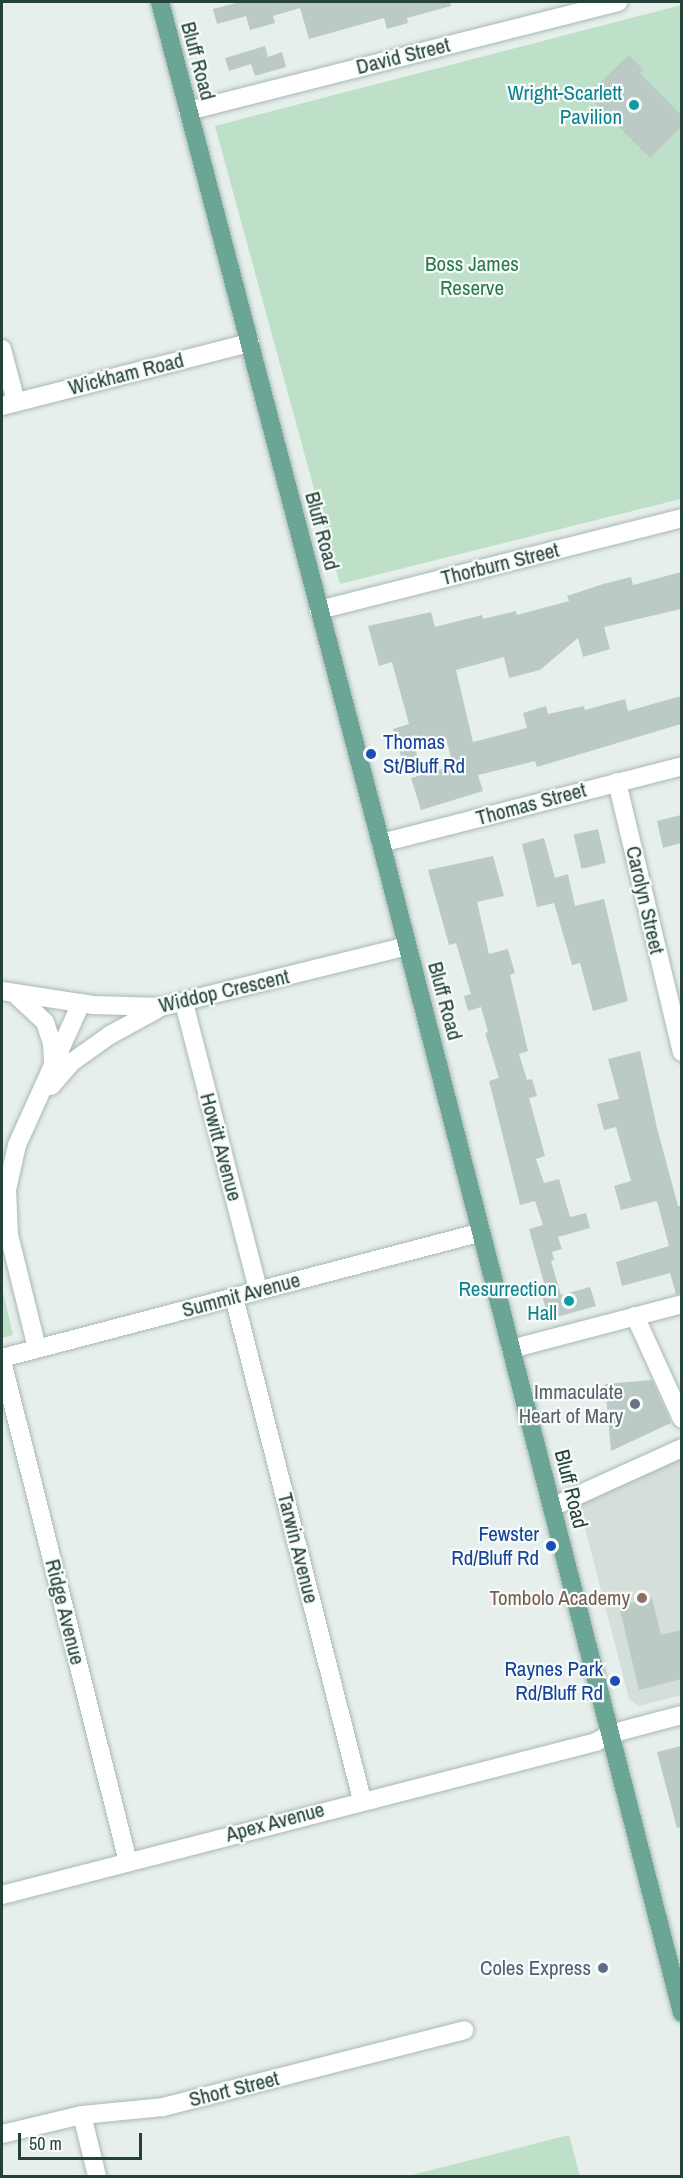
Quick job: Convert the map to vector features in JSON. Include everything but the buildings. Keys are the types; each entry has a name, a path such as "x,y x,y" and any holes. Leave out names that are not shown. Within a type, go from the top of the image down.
{"main road":[{"name":"Bluff Road","path":"160,2 381,843 681,2013"}],"street":[{"name":"David Street","path":"188,111 618,2"},
{"name":"Wickham Road","path":"9,404 250,343"},
{"path":"2,350 9,404"},
{"name":"Thorburn Street","path":"319,610 681,518"},
{"name":"Thomas Street","path":"381,843 681,766"},
{"name":"Carolyn Street","path":"617,782 681,1052"},
{"name":"Widdop Crescent","path":"8,992 88,1004 161,1007 407,946"},
{"path":"8,992 45,1022 57,1069"},
{"name":"Howitt Avenue","path":"184,1003 258,1290"},
{"path":"37,1348 6,1216 11,1166 35,1106 57,1069 88,1004"},
{"path":"57,1069 110,1035 161,1007"},
{"name":"Summit Avenue","path":"2,1360 37,1348 481,1232"},
{"name":"Tarwin Avenue","path":"234,1297 362,1800"},
{"path":"511,1349 681,1304"},
{"path":"635,1316 681,1419"},
{"name":"Ridge Avenue","path":"2,1360 128,1862"},
{"path":"552,1507 681,1448"},
{"name":"Apex Avenue","path":"2,1895 550,1751 586,1735 610,1734 681,1715"},
{"name":"Short Street","path":"2,2134 82,2115 163,2107 464,2030"},
{"path":"82,2115 97,2176"}],"shaded area":[{"name":"Tombolo Academy","path":"681,1457 681,1695 639,1706 629,1699 578,1501"}],"green space":[{"name":"Boss James Reserve","path":"681,5 681,499 340,584 215,126"},
{"path":"2,1288 13,1335 2,1338"},
{"path":"569,2135 580,2176 408,2176"}],"place":[{"name":"Wright-Scarlett Pavilion","path":"634,105"},
{"name":"Thomas St/Bluff Rd","path":"371,754"},
{"name":"Resurrection Hall","path":"569,1301"},
{"name":"Immaculate Heart of Mary","path":"635,1404"},
{"name":"Fewster Rd/Bluff Rd","path":"551,1546"},
{"name":"Tombolo Academy","path":"642,1598"},
{"name":"Raynes Park Rd/Bluff Rd","path":"615,1681"},
{"name":"Coles Express","path":"603,1968"}]}
